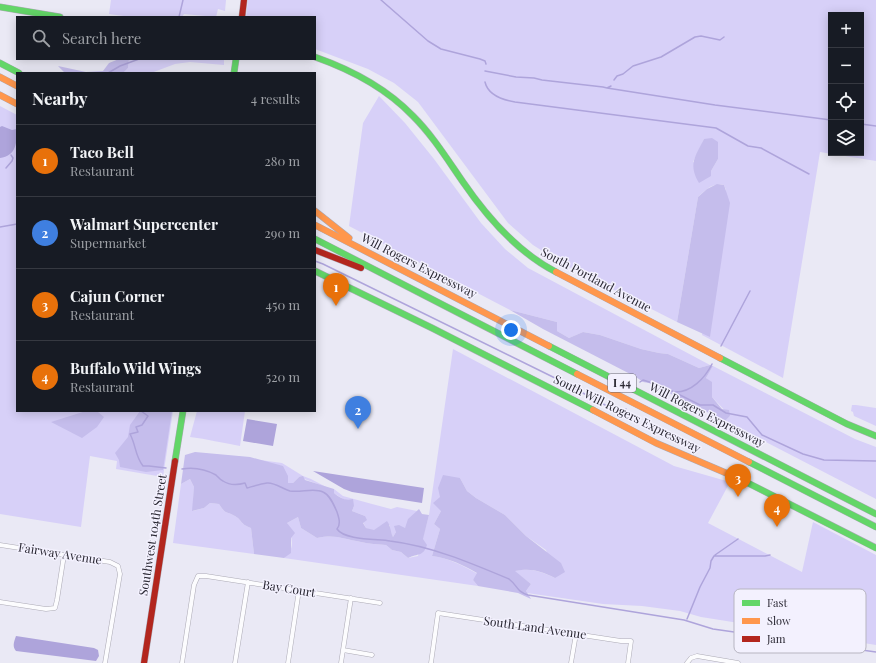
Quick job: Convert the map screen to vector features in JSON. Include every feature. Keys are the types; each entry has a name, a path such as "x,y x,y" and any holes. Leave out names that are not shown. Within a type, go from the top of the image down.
{"main road":[{"path":"242,16 244,0"},
{"path":"0,7 54,16"},
{"name":"South Portland Avenue","path":"316,57 356,73 382,90 406,109 425,129 472,195 503,233 526,253 551,270 828,414 860,430 876,436"},
{"path":"234,72 236,60"},
{"path":"0,63 17,72"},
{"path":"0,77 16,85"},
{"path":"0,95 16,103"},
{"path":"316,212 367,252"},
{"name":"Will Rogers Expressway","path":"316,226 876,514"},
{"name":"Will Rogers Expressway","path":"316,240 876,527"},
{"path":"316,250 400,282"},
{"name":"South Will Rogers Expressway","path":"316,272 656,443 731,474 876,548"},
{"name":"Southwest 104th Street","path":"144,663 183,412"}],"street":[{"name":"Fairway Avenue","path":"0,545 110,562 118,566 120,574 105,663"},
{"path":"0,602 46,609 54,608 57,600 64,555"},
{"name":"Bay Court","path":"182,663 194,585 198,576 248,582 380,603"},
{"path":"235,663 248,582"},
{"path":"288,663 299,590"},
{"path":"341,663 351,598"},
{"name":"South Land Avenue","path":"431,663 438,613 631,641 628,663"},
{"path":"571,663 576,634"},
{"path":"343,650 372,655"},
{"path":"688,663 691,658 697,656 738,663"}],"shaded area":[{"path":"111,0 226,0 225,11 218,9 216,16 184,14 183,16 124,16 109,14"},
{"path":"248,0 876,0 876,161 845,156 864,156 864,12 828,12 828,153 820,152 783,378 702,335 726,190 724,185 713,186 698,197 677,322 563,264 533,245 508,223 418,102 394,83 368,69 316,49 316,16 246,16","holes":["704,139 718,159 711,171 693,162"]},
{"path":"116,60 129,60 128,68 124,72 86,72 103,71 109,63"},
{"path":"129,60 224,60 224,65 190,62 175,64 154,72 124,72 128,68"},
{"path":"58,66 86,72 64,72"},
{"path":"379,96 405,123 434,159 481,223 505,249 528,268 710,365 699,368 668,354 641,349 600,335 583,332 569,338 557,331 557,322 510,310 349,226 363,123"},
{"path":"0,106 16,114 16,412 173,412 163,477 116,469 117,461 90,456 81,527 0,514"},
{"path":"2,126 12,130 16,129 16,144 9,155 0,158 0,127"},
{"path":"712,138 718,142 718,159 711,171 711,176 699,183 694,171 694,161 704,139"},
{"path":"717,184 724,185 730,203 710,337 677,322 698,197 707,189"},
{"path":"510,310 557,322 557,331 569,338 583,332 600,335 641,349 668,354 699,368 710,365 713,366 706,378 712,382 712,397 722,409 729,410 730,416 725,421 649,383 643,382"},
{"path":"453,349 674,466 730,482 708,523 802,572 813,522 876,555 876,645 866,643 866,589 734,589 734,622 701,617 680,611 642,606 603,604 527,593 526,591 531,584 514,571 535,571 555,578 546,550 526,536 505,515 467,491 460,478 440,497 441,511 434,524 440,529 432,556 450,560 478,574 473,580 478,586 284,558 291,550 292,546 287,523 298,517 301,528 317,538 335,537 386,545 392,550 401,552 408,558 418,556 429,515"},
{"path":"713,366 855,439 876,447 876,499 725,421 730,416 712,397 711,382 706,378"},
{"path":"852,405 876,408 876,426 854,416 853,412 851,411"},
{"path":"83,412 98,412 104,417 97,427 82,438 51,422"},
{"path":"139,412 172,412 163,470 146,472 120,467 119,460 115,453 128,437 130,425"},
{"path":"197,412 245,412 240,446 190,437"},
{"path":"247,419 277,424 273,446 243,441"},
{"path":"195,452 250,457 283,466 288,476 288,483 293,483 299,477 303,476 305,480 334,489 334,493 341,498 348,500 353,499 354,506 352,511 365,516 367,520 363,523 366,528 374,530 387,521 393,537 396,532 394,526 399,525 405,528 408,519 419,509 422,514 429,515 423,539 427,545 422,553 408,558 401,552 392,550 386,545 335,537 317,538 301,528 298,517 287,523 295,533 291,538 291,553 284,558 254,554 251,528 235,516 225,511 219,504 210,503 204,508 192,511 194,487 190,479 181,484 185,455"},
{"path":"260,460 282,463 303,476 328,488 299,477 293,483 288,484"},
{"path":"313,471 424,488 422,503 352,492"},
{"path":"443,475 460,478 467,491 505,515 526,536 561,563 565,572 555,578 536,571 515,571 531,584 526,591 531,599 518,593 478,586 473,580 477,573 456,562 432,556 440,529 434,524 441,511 433,503 440,497 438,488"},
{"path":"190,479 194,487 193,511 204,508 210,503 219,504 225,511 235,516 251,528 254,554 173,543 181,484"},
{"path":"334,489 343,496 372,504 391,509 397,507 417,511 405,528 396,532 393,537 390,531 390,525 380,526 374,531 366,528 363,522 365,516 352,511 354,506 334,493"},
{"path":"16,636 94,648 98,650 99,656 96,661 16,651 14,642"}],"waterway":[{"path":"179,16 183,0"},
{"path":"381,0 428,41 441,49 480,59 485,61 486,64"},
{"path":"614,80 617,76 623,74 633,66 661,57 695,37 701,36 720,40 724,37"},
{"path":"110,72 120,66 136,60"},
{"path":"485,71 516,77 607,88 611,86"},
{"path":"485,82 493,94 510,101 716,128 748,146 761,148 809,174"},
{"path":"607,88 715,105 828,120"},
{"path":"864,124 876,126"},
{"path":"6,168 12,161 13,158 11,155"},
{"path":"0,227 16,224"},
{"path":"316,261 555,378 620,413 626,409"},
{"path":"721,346 750,291"},
{"path":"674,392 686,390 697,384 712,364"},
{"path":"640,382 643,380 662,386 700,405 713,405 726,413 747,417 762,435 803,454 824,460 876,461"},
{"path":"142,412 148,416 142,425 136,427 138,432 130,434 138,458 143,466 166,468"},
{"path":"182,469 195,468 208,471 216,475 221,480 231,484 245,483 247,488 270,483 290,491 316,490 325,493 330,498 337,512 339,519 337,529 341,533 353,537 405,543 436,551 509,579 519,590 528,595 684,620 713,629 734,632"},
{"path":"715,555 738,539"},
{"path":"687,619 714,556 770,555"},
{"path":"866,651 876,652"}],"traffic: fast":[{"path":"0,7 54,16"},
{"path":"316,57 368,81 380,88 403,106 433,140 472,195 504,233 528,254 556,272"},
{"path":"234,72 236,60"},
{"path":"0,63 17,72"},
{"path":"316,240 577,374"},
{"path":"316,271 432,328 593,410"},
{"path":"549,346 876,514"},
{"path":"720,358 847,424 876,436"},
{"path":"175,461 183,412"},
{"path":"749,462 876,527"},
{"path":"740,479 876,548"}],"traffic: slow":[{"path":"0,77 16,85"},
{"path":"0,95 16,103"},
{"path":"316,212 349,238"},
{"path":"316,226 549,346"},
{"path":"556,272 720,358"},
{"path":"577,374 749,462"},
{"path":"593,410 656,443 740,479"}],"traffic: jam":[{"path":"242,16 244,0"},
{"path":"316,250 361,268"},
{"path":"144,663 175,461"}],"place":[{"name":"Taco Bell","path":"336,306"},
{"name":"Walmart Supercenter","path":"358,429"},
{"name":"Cajun Corner","path":"738,497"},
{"name":"Buffalo Wild Wings","path":"777,527"}]}
